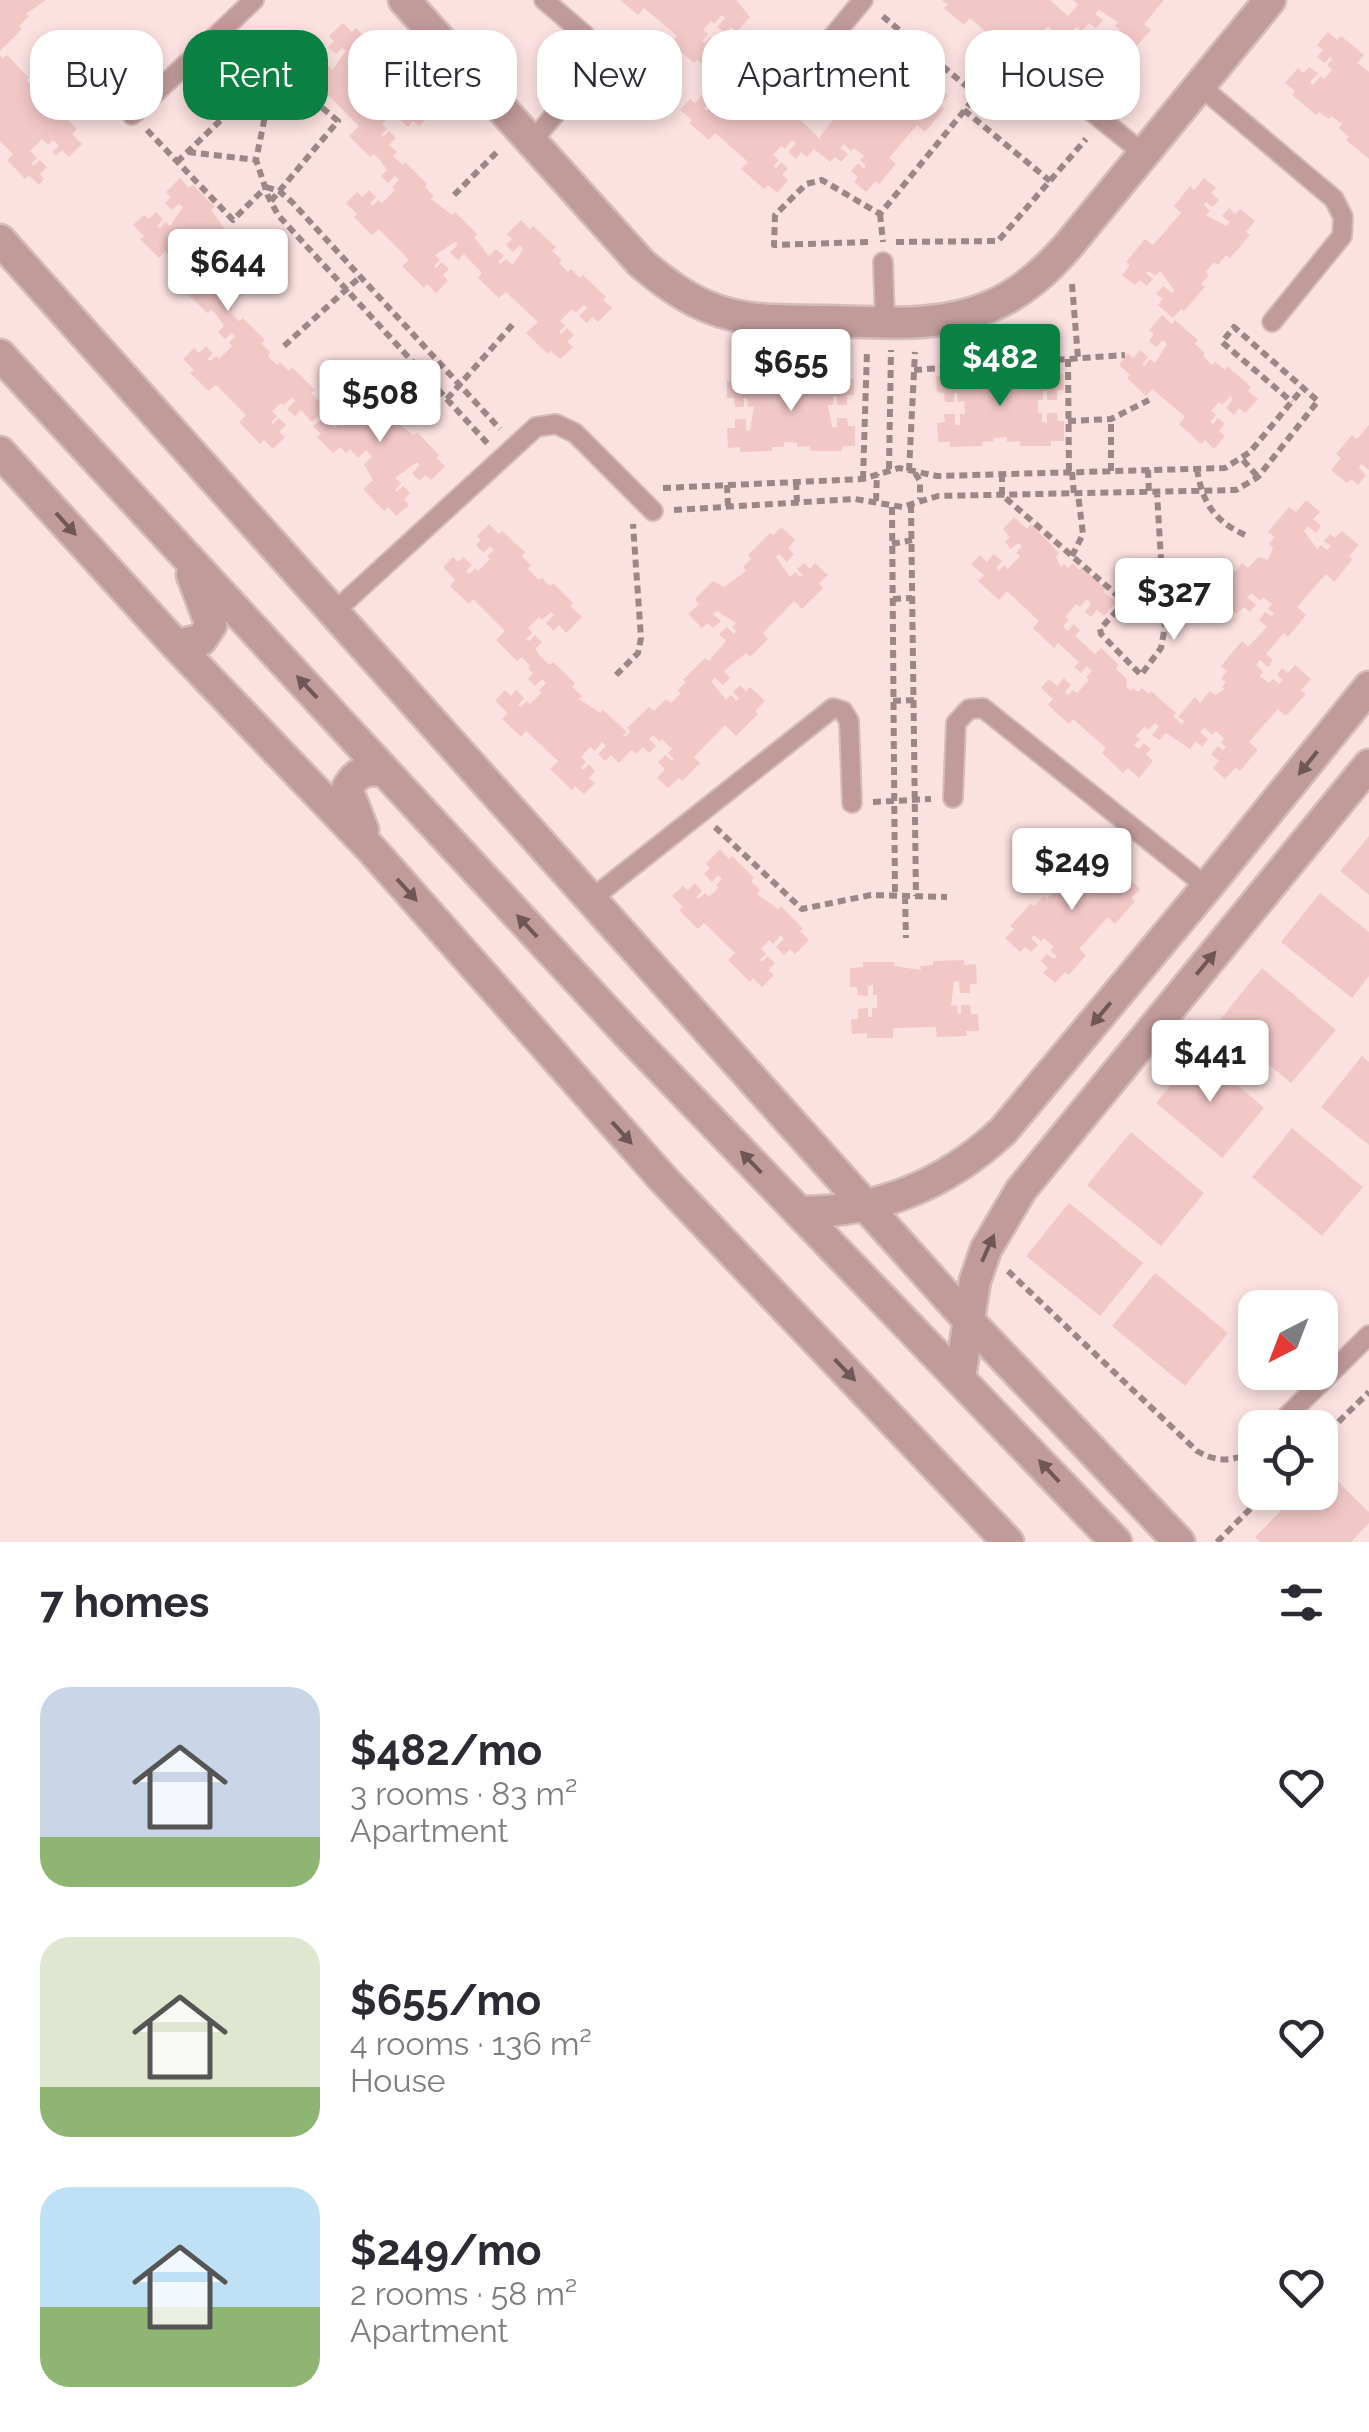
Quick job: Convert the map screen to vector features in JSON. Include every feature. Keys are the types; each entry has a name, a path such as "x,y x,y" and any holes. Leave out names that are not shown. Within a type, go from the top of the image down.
{"street":[{"path":"404,0 641,262 668,286 699,303 767,320 890,322 966,315 1001,302 1033,281 1068,246 1270,0"},
{"path":"0,240 968,1322 1179,1542"},
{"path":"0,356 626,1034 1116,1542"},
{"path":"0,452 176,646 373,851 664,1180 1008,1542"},
{"path":"176,646 201,640 210,625 182,554"},
{"path":"800,1212 866,1206 928,1186 980,1152 1003,1131 1369,687"},
{"path":"960,1377 975,1281 986,1250 1041,1162 1369,765"},
{"path":"373,851 347,790 352,778 362,772 385,772"}],"lane":[{"path":"163,85 254,0"},
{"path":"526,135 588,76 594,58 585,35 544,0"},
{"path":"838,30 863,0"},
{"path":"1200,86 1334,199 1344,216 1342,236 1336,245 1272,322"},
{"path":"1102,120 1144,154"},
{"path":"883,262 890,322"},
{"path":"334,612 536,426 566,427 652,511"},
{"path":"590,900 833,708 844,711 849,721 852,803"},
{"path":"954,798 956,723 969,709 983,708 1208,887"},
{"path":"1293,1410 1369,1335"}],"path":[{"path":"863,0 977,94 880,214 829,183 815,180 775,215 774,245 998,241 1102,120"},
{"path":"964,110 1050,181"},
{"path":"271,202 338,121 328,113"},
{"path":"138,120 233,220 266,187"},
{"path":"177,162 221,120"},
{"path":"264,120 256,160 278,215 447,399 507,450"},
{"path":"454,195 526,135"},
{"path":"187,152 256,160"},
{"path":"266,187 279,190 460,385 507,450"},
{"path":"1068,246 1078,358"},
{"path":"284,346 360,277"},
{"path":"890,322 914,370 912,472 921,489 919,500"},
{"path":"889,469 890,322"},
{"path":"863,479 890,322"},
{"path":"447,399 512,324"},
{"path":"652,511 855,499 892,507 919,500 1002,494 1236,490 1258,477 1318,400 1234,327 1222,342 1292,402"},
{"path":"914,370 1124,355"},
{"path":"1068,358 1070,472 1083,534 1072,556"},
{"path":"409,412 434,385"},
{"path":"616,675 638,653 642,638 630,489 863,479 889,469 1002,474 1225,468 1243,460 1303,388"},
{"path":"1068,421 1111,419 1149,400"},
{"path":"1111,419 1111,471"},
{"path":"1243,460 1258,477"},
{"path":"1197,469 1201,492 1218,518 1245,535"},
{"path":"1002,474 1002,494 1124,602 1100,634 1141,675 1161,648 1165,626 1148,470"},
{"path":"876,501 877,474"},
{"path":"796,482 798,502"},
{"path":"728,485 728,506"},
{"path":"911,505 916,896"},
{"path":"892,507 894,896"},
{"path":"892,544 912,540"},
{"path":"893,599 912,598"},
{"path":"894,700 914,700"},
{"path":"852,803 954,798"},
{"path":"700,812 802,910 871,895 947,896"},
{"path":"905,896 906,938"},
{"path":"986,1250 1197,1452 1220,1460 1238,1457"},
{"path":"1338,1422 1369,1392"},
{"path":"1217,1542 1249,1510"}],"building":[{"path":"0,0 46,0 26,14 29,16 19,26 22,29 0,51"},
{"path":"620,0 736,0 750,17 739,30 717,27 725,18 722,15 714,24 711,21 702,30 702,64 682,53 682,30 670,30 644,8 638,15"},
{"path":"942,0 1050,0 1068,16 1078,5 1073,0 1164,0 1144,24 1151,30 1140,42 1140,30 1120,30 1115,26 1118,22 1099,10 1095,14 1103,20 1096,28 1089,23 1083,30 1050,30 1048,26 1044,30 984,30 970,18 964,25 944,8 948,5"},
{"path":"343,23 350,30 348,115 328,95 328,67 332,70 346,51 342,48 336,54 328,47 334,41 329,36"},
{"path":"1328,32 1337,40 1341,36 1364,55 1357,63 1369,72 1369,159 1346,140 1349,137 1339,128 1342,124 1331,116 1329,119 1319,112 1316,115 1292,95 1295,91 1285,83 1298,68 1303,73 1309,67 1318,73 1310,82 1313,85 1332,70 1327,65 1330,57 1325,63 1317,57 1323,50 1317,45"},
{"path":"0,55 7,55 29,78 26,80 30,84 30,120 68,120 77,129 72,134 82,144 69,157 62,150 56,156 52,152 59,146 53,140 48,145 42,139 30,151 37,158 33,166 40,160 47,167 40,174 44,179 39,185 29,175 25,179 7,160 13,154 0,141"},
{"path":"702,95 702,120 800,120 821,140 833,120 935,120 925,132 917,125 889,158 896,164 879,184 876,181 866,192 854,182 858,177 851,171 858,163 864,169 866,166 860,160 864,156 854,148 851,151 844,144 840,148 848,154 841,162 835,157 830,162 814,149 807,157 801,152 796,159 788,152 796,143 792,140 773,155 779,160 773,166 776,168 781,162 788,168 782,175 788,180 777,193 768,185 764,189 741,169 748,162 715,133 709,140 689,123 692,120 682,108 690,99 695,103"},
{"path":"353,120 386,120 382,124 387,129 381,135 389,131 396,138 389,145 397,152 393,156 427,184 425,187 434,196 431,199 452,215 455,212 477,234 474,237 489,256 496,249 504,256 500,264 506,259 513,265 523,249 520,245 513,252 506,245 512,239 507,234 521,220 556,247 552,251 562,260 559,263 580,278 583,275 612,308 598,322 592,317 587,323 579,316 587,308 584,305 576,313 572,309 560,321 565,326 559,332 567,328 574,335 567,342 573,347 560,359 551,351 548,354 526,333 538,322 506,292 499,298 478,278 482,273 464,254 458,260 450,253 458,244 455,242 435,255 440,260 436,268 442,262 449,269 443,275 448,281 436,293 427,284 424,288 402,266 409,260 379,229 372,235 346,203 357,192 362,197 369,190 376,197 370,203 373,206 378,200 382,203 399,180 395,176 388,183 381,176 387,170 379,159 374,154 370,157 349,136 359,126"},
{"path":"400,120 425,120 419,126 413,121 408,127"},
{"path":"180,178 215,207 211,210 227,232 230,229 239,237 242,234 270,268 256,282 251,277 244,283 237,276 245,268 242,264 234,272 230,269 219,281 224,285 217,291 220,294 226,287 233,294 226,301 233,308 230,312 239,321 243,318 265,340 261,343 277,365 280,362 289,371 292,367 315,390 311,393 326,408 312,422 301,410 295,416 287,409 295,401 292,397 284,405 281,403 272,411 277,416 271,422 279,418 286,425 279,432 285,437 273,449 264,440 260,444 239,422 246,415 216,385 209,391 190,373 194,370 183,359 194,348 199,353 206,346 213,353 207,359 219,359 232,346 229,343 235,336 232,333 225,339 218,332 224,326 216,314 211,310 207,313 186,292 196,282 165,251 159,258 140,239 144,236 133,225 144,215 149,219 156,212 163,219 157,226 160,228 165,222 170,226 183,207 179,204 172,210 165,203 171,197 166,192"},
{"path":"1204,178 1216,188 1211,193 1219,200 1212,207 1206,202 1204,205 1210,211 1206,215 1226,226 1230,222 1222,216 1229,208 1235,214 1240,209 1255,221 1246,232 1250,235 1230,258 1226,255 1218,265 1214,262 1201,284 1205,287 1173,318 1158,305 1163,299 1156,294 1163,286 1172,293 1174,290 1160,271 1155,276 1146,273 1153,279 1147,286 1140,280 1135,285 1122,275 1130,265 1126,262 1145,239 1153,245 1181,213 1174,206 1190,186 1194,190"},
{"path":"1162,315 1172,324 1175,320 1198,340 1195,344 1212,365 1215,362 1225,370 1227,366 1251,387 1248,391 1258,399 1245,413 1239,408 1234,415 1226,408 1233,399 1230,396 1211,411 1216,415 1210,422 1213,424 1218,418 1225,424 1219,431 1225,436 1214,449 1205,440 1201,444 1179,424 1185,417 1152,389 1146,396 1119,365 1128,353 1133,358 1140,350 1148,357 1142,364 1145,366 1150,359 1155,363 1167,344 1163,340 1156,347 1149,341 1154,334 1149,330"},
{"path":"948,370 979,370 979,380 1022,379 1022,370 1063,374 1064,390 1057,390 1057,400 1047,400 1047,391 1043,391 1038,413 1042,413 1042,422 1047,423 1047,413 1057,413 1058,421 1064,421 1064,441 1051,441 1051,446 1020,446 1020,441 1007,442 1007,437 993,438 994,441 982,442 982,446 950,447 950,442 938,442 937,423 945,422 944,414 955,414 955,425 960,425 960,414 965,414 964,401 958,402 957,393 954,402 945,402 944,393 937,392 936,376 949,376"},
{"path":"356,375 366,385 369,381 391,403 387,407 396,417 393,420 414,435 417,432 445,466 431,480 425,475 419,481 412,473 420,465 417,462 395,478 401,483 397,492 403,486 410,493 404,499 409,505 396,516 388,507 384,511 363,489 373,480 364,464 372,457 366,450 358,458 350,449 346,453 340,447 333,453 317,437 321,434 313,426 328,415 335,422 332,426 335,428 341,422 344,426 355,414 355,400 348,407 341,400 347,394 342,389"},
{"path":"769,375 769,385 813,385 812,375 854,379 854,395 847,395 847,405 837,405 837,396 833,396 833,405 828,405 832,427 837,427 837,418 847,418 848,426 855,426 855,446 842,446 842,451 811,451 810,446 784,442 784,447 772,447 772,451 740,452 740,447 728,448 727,428 735,428 735,419 746,419 746,430 750,431 754,406 748,407 744,398 744,407 735,407 734,398 727,398 727,381 739,381 739,376"},
{"path":"1369,425 1369,470 1361,464 1359,468 1366,475 1358,485 1351,479 1347,483 1331,470 1341,458 1336,454 1352,435 1357,439"},
{"path":"1306,500 1320,512 1313,519 1321,526 1316,533 1308,526 1304,531 1317,549 1321,545 1327,550 1331,546 1324,541 1330,534 1335,538 1342,531 1359,545 1334,582 1326,574 1297,607 1306,615 1288,637 1284,633 1266,654 1273,660 1268,667 1260,660 1256,665 1263,672 1260,676 1269,683 1273,679 1279,684 1283,680 1277,675 1282,668 1288,673 1295,665 1311,679 1301,690 1306,694 1286,716 1278,709 1249,742 1258,750 1240,771 1236,767 1225,779 1213,768 1219,761 1211,754 1218,746 1223,750 1226,747 1221,743 1224,738 1216,731 1212,735 1204,727 1200,732 1208,739 1202,747 1196,741 1190,749 1166,733 1159,740 1152,735 1159,727 1155,723 1148,730 1144,727 1134,745 1139,749 1144,743 1151,749 1146,754 1153,761 1139,778 1128,768 1123,773 1102,753 1106,748 1073,719 1069,724 1048,705 1053,699 1041,688 1049,679 1057,686 1064,678 1071,685 1065,692 1077,693 1092,671 1087,666 1081,673 1074,667 1079,662 1058,643 1054,648 1033,628 1039,621 1007,591 999,600 978,581 984,575 971,564 980,555 987,562 994,554 1002,561 996,568 999,571 1004,565 1008,569 1020,556 1016,553 1022,546 1018,543 1011,549 1005,542 1010,537 1003,529 1014,517 1027,529 1031,524 1059,553 1056,557 1061,567 1064,564 1068,568 1073,563 1079,570 1082,567 1116,602 1104,616 1097,610 1091,617 1085,612 1091,604 1087,599 1080,607 1076,604 1063,626 1068,631 1073,624 1080,630 1075,636 1095,654 1101,648 1119,665 1116,669 1127,679 1126,687 1138,692 1142,688 1149,694 1151,691 1176,713 1173,716 1182,724 1184,721 1178,717 1195,697 1200,703 1210,691 1215,695 1225,689 1222,687 1226,682 1221,679 1227,671 1221,666 1242,641 1248,647 1267,627 1259,620 1265,612 1271,616 1274,613 1268,609 1272,604 1263,597 1260,601 1252,593 1247,597 1256,605 1250,612 1244,607 1237,614 1221,600 1232,587 1226,583 1242,563 1248,568 1258,557 1268,560 1273,548 1269,544 1275,537 1268,532 1289,507 1296,512"},
{"path":"489,524 525,552 522,556 531,565 528,569 539,580 542,578 550,586 553,583 582,617 566,633 559,625 554,631 546,623 554,615 551,612 528,628 532,633 526,639 529,641 535,635 542,642 535,649 541,657 550,665 553,662 575,683 572,687 582,696 579,699 600,713 603,710 627,732 623,735 626,737 630,731 627,728 649,707 654,711 666,699 671,703 681,693 677,691 686,682 683,680 705,658 709,661 726,641 719,634 727,627 734,634 732,627 736,623 717,611 713,614 721,621 713,628 707,623 702,628 688,614 699,604 695,599 713,581 724,587 746,571 743,567 751,559 748,555 770,533 773,535 781,527 795,540 788,548 794,554 787,562 779,554 776,557 790,577 795,572 803,575 797,569 804,563 810,569 815,563 828,575 819,583 823,588 802,609 794,601 763,633 768,639 750,657 746,653 724,671 730,678 723,685 715,678 711,681 726,700 731,695 737,701 739,698 733,692 740,685 746,692 750,687 765,701 736,736 725,725 694,757 700,763 682,781 679,778 668,788 657,778 665,769 658,762 665,755 674,759 668,753 672,749 662,739 660,742 653,735 649,739 656,746 649,753 643,747 636,754 631,750 619,763 611,755 605,761 598,754 606,746 602,742 595,751 590,747 581,757 586,762 583,770 589,764 595,771 589,778 595,783 584,794 575,786 572,790 550,769 558,761 526,731 521,737 502,719 508,713 495,701 505,690 511,696 516,690 524,698 518,705 521,707 527,701 530,704 546,683 542,679 535,686 528,679 533,673 530,666 522,657 517,661 496,640 505,631 473,599 469,604 450,586 455,580 443,567 453,557 458,562 463,557 472,565 466,571 469,574 475,568 478,571 494,550 490,546 483,553 476,545 481,540 477,536"},
{"path":"1369,836 1369,895 1340,871"},
{"path":"1089,844 1104,857 1100,863 1106,869 1099,876 1090,869 1087,872 1102,892 1106,886 1115,890 1109,884 1115,877 1122,883 1127,877 1140,889 1115,924 1108,917 1079,949 1086,955 1069,975 1065,972 1055,983 1043,973 1048,968 1041,961 1047,954 1054,959 1057,956 1044,938 1041,941 1034,935 1031,938 1038,945 1031,952 1025,947 1020,952 1005,938 1014,929 1010,926 1031,903 1034,906 1044,896 1047,899 1056,889 1052,886 1060,877 1057,874"},
{"path":"720,849 754,878 751,881 760,890 757,894 778,909 781,906 809,940 795,954 790,949 784,955 776,947 784,939 781,935 773,944 769,940 761,949 766,954 760,960 768,956 775,963 768,970 774,975 762,987 753,978 750,982 728,960 735,953 704,923 698,929 679,910 683,907 672,896 683,886 688,890 695,883 702,891 696,897 699,899 705,893 709,897 722,879 718,875 712,882 704,874 710,868 706,864"},
{"path":"1320,893 1369,932 1369,976 1352,998 1281,942"},
{"path":"964,960 964,965 976,964 977,984 970,984 970,993 960,993 959,981 954,982 951,1006 957,1005 961,1014 961,1005 970,1005 971,1014 978,1014 979,1031 966,1031 967,1036 937,1037 936,1027 893,1028 893,1038 852,1034 851,1019 858,1019 858,1009 868,1008 868,1017 872,1017 877,995 873,995 873,985 868,986 868,996 858,995 857,987 850,987 850,968 863,967 863,962 894,962 894,966 921,970 920,966 933,965 933,961"},
{"path":"1262,968 1336,1030 1291,1083 1218,1022"},
{"path":"1199,1052 1264,1108 1222,1158 1156,1103"},
{"path":"1362,1056 1369,1062 1369,1145 1321,1107"},
{"path":"1292,1128 1363,1187 1322,1236 1252,1177"},
{"path":"1131,1132 1204,1193 1161,1246 1087,1185"},
{"path":"1069,1203 1143,1263 1100,1316 1026,1256"},
{"path":"1155,1273 1228,1333 1185,1386 1112,1326"},
{"path":"1338,1482 1369,1512 1369,1523 1351,1542 1260,1542 1255,1537 1281,1510 1338,1510"}]}
